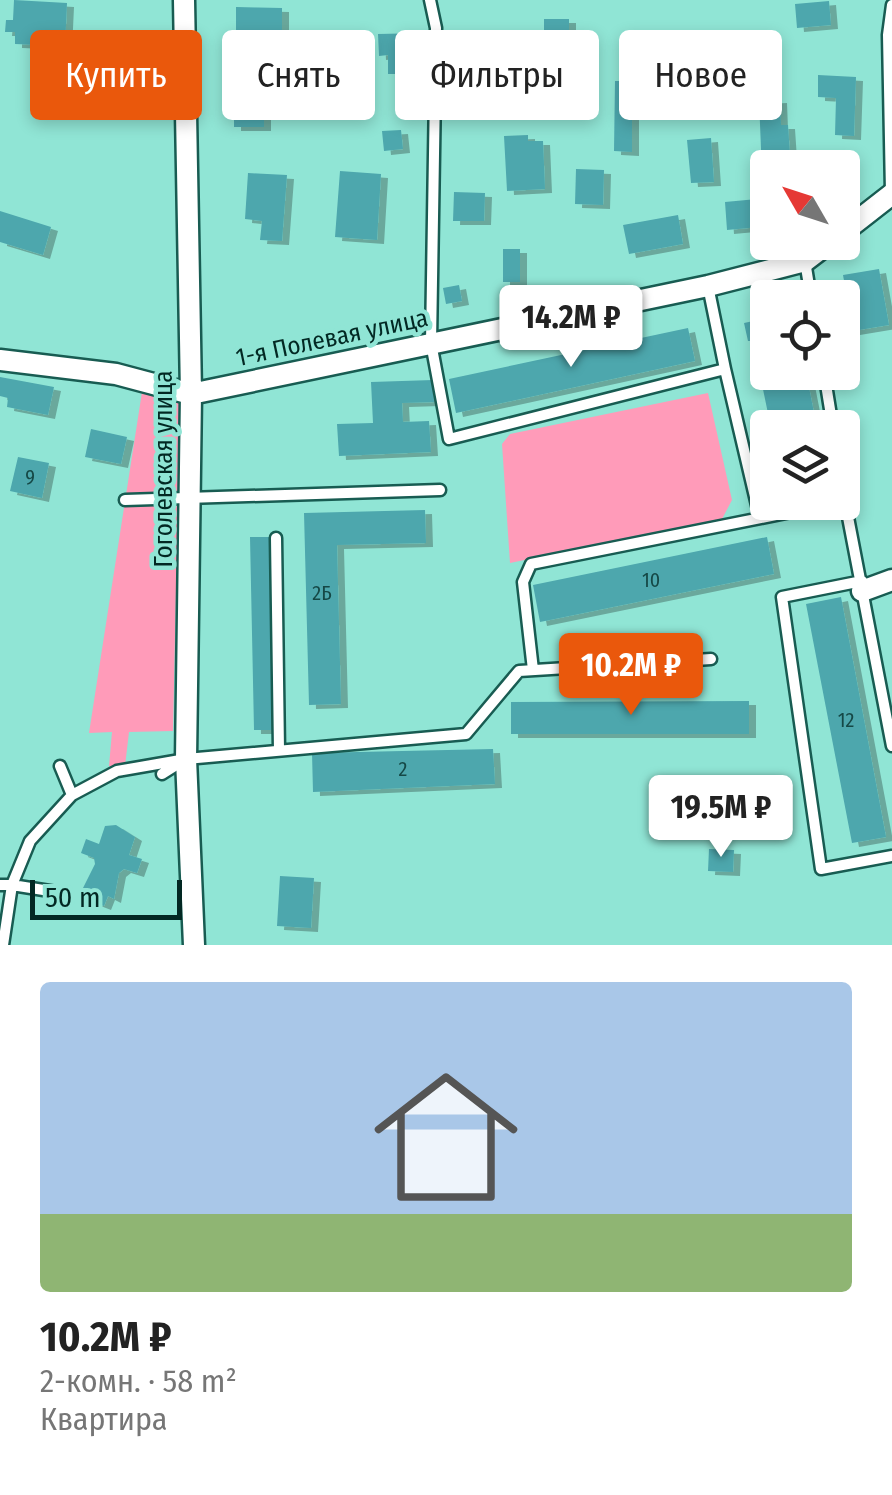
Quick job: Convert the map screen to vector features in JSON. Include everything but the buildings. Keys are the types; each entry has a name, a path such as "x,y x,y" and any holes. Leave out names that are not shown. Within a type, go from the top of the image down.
{"street":[{"name":"Гоголевская улица","path":"184,0 191,394 186,759 196,942"},
{"path":"860,218 892,194"},
{"name":"1-я Полевая улица","path":"191,394 708,286 808,260"},
{"path":"0,360 116,374 191,394"},
{"path":"862,586 892,580"}],"lane":[{"path":"430,0 436,28 431,343 449,439 726,369"},
{"path":"892,5 888,35 892,194"},
{"path":"806,262 809,280"},
{"path":"708,286 750,474"},
{"path":"126,500 440,490"},
{"path":"532,670 523,582 531,564 750,520"},
{"path":"847,520 892,746"},
{"path":"276,538 279,750"},
{"path":"862,586 782,597 821,869 892,856"},
{"path":"4,945 6,885 30,841 72,794 116,771 186,759 466,734 519,671 711,660"},
{"path":"162,774 186,759"},
{"path":"60,766 72,794"},
{"path":"6,885 56,892"}],"shaded area":[{"path":"142,392 180,399 173,731 129,732 125,766 109,766 112,732 89,733"},
{"path":"708,393 732,500 722,519 510,563 502,444 510,434"}]}
